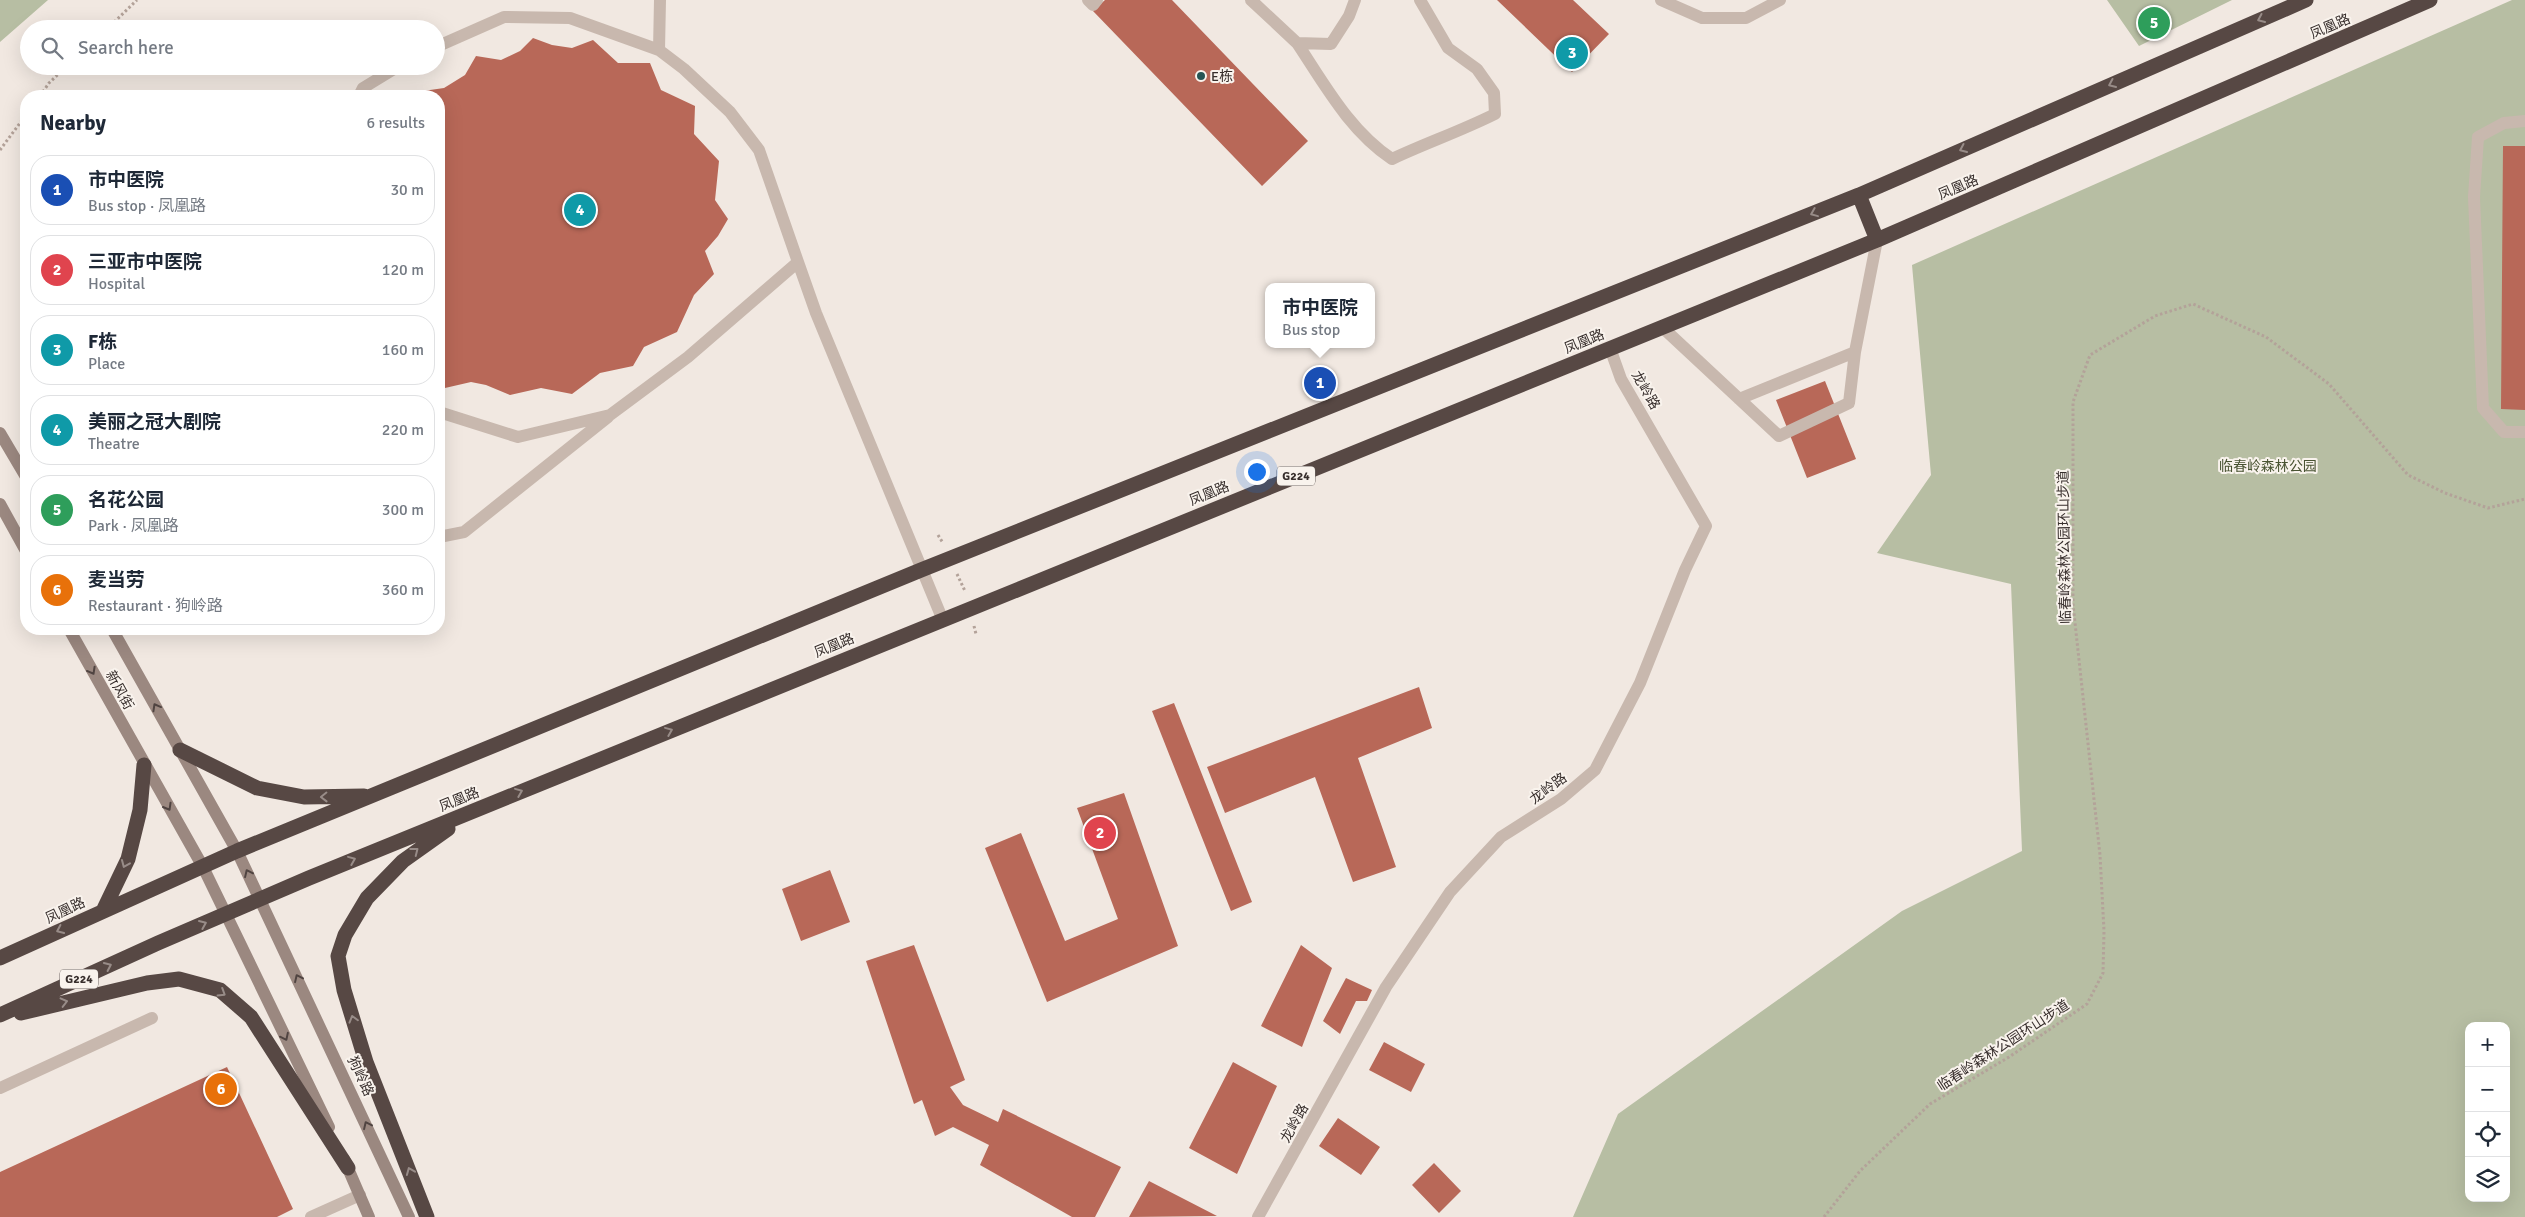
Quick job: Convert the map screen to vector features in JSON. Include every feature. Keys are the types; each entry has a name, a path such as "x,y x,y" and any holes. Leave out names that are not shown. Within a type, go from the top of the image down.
{"highway":[{"name":"凤凰路","path":"0,958 238,851 950,558 1859,195 2306,0"},
{"name":"凤凰路","path":"0,1017 226,913 942,618 1877,240 2430,0"},
{"path":"1859,195 1877,240"},
{"path":"180,750 257,788 304,797 372,796"},
{"path":"104,910 128,859 140,810 144,765"},
{"path":"427,1217 366,1062 344,990 338,956 345,935 367,898 404,861 432,839 490,804"},
{"path":"0,1017 147,983 179,979 220,990 252,1017 348,1168"}],"main road":[{"path":"0,433 20,467"},
{"path":"0,504 20,540"},
{"name":"新风街","path":"72,635 203,867 250,961 348,1168"},
{"name":"新风街","path":"115,635 238,851"},
{"name":"狗岭路","path":"238,851 285,948 409,1217"},
{"path":"348,1168 369,1217"}],"street":[{"path":"660,0 660,50"},
{"path":"1088,0 1093,5 1097,0"},
{"path":"1251,0 1297,43 1338,107 1375,148 1392,159 1427,142 1464,130 1495,114 1494,93 1477,69 1448,48 1420,0"},
{"path":"1297,43 1331,44 1349,16 1355,0"},
{"path":"1662,0 1702,18 1746,18 1780,0"},
{"path":"445,44 504,17 570,18 660,50 730,112 759,150 816,313 942,618"},
{"path":"362,90 384,75"},
{"path":"2525,121 2504,123 2478,138 2474,197 2483,408 2504,432 2525,432"},
{"path":"1662,328 1780,436 1849,403 1855,352 1877,240"},
{"path":"445,536 464,532 610,415 688,357 798,262"},
{"name":"龙岭路","path":"1258,1217 1386,987 1450,892 1501,837 1561,799 1595,770 1640,683 1685,570 1706,526 1621,379 1610,348"},
{"path":"1739,399 1855,352"},
{"path":"445,414 518,437 610,415"},
{"path":"0,1088 152,1018"},
{"path":"312,1217 360,1195"}],"path":[{"path":"116,20 137,0"},
{"path":"44,90 57,75"},
{"path":"0,150 20,123"},
{"name":"临春岭森林公园环山步道","path":"1824,1217 1860,1171 1930,1104 2009,1057 2087,1004 2103,973 2104,932 2100,855 2073,604 2073,402 2090,355 2155,316 2193,304 2266,337 2329,384 2408,475 2445,493 2488,508 2525,499"},
{"path":"938,535 972,606 976,634"}],"green space":[{"path":"0,0 48,0 25,20 20,20 20,24 0,42"},
{"path":"2107,0 2232,0 2139,46"},
{"name":"临春岭森林公园","path":"2512,0 2525,0 2525,1217 1573,1217 1618,1114 1902,911 2022,851 2011,584 1877,553 1931,475 1912,265"}],"building":[{"name":"E栋","path":"1105,0 1172,0 1308,141 1262,186 1093,11"},
{"path":"1497,0 1573,0 1609,34 1572,72"},
{"path":"533,38 552,45 572,48 593,40 618,63 650,63 661,90 695,106 694,134 719,161 715,200 728,219 718,236 705,251 714,274 694,295 677,332 644,347 633,366 600,373 572,394 541,388 510,395 486,385 471,382 445,388 445,90 430,90 444,88 465,75 476,56 501,60 520,51"},
{"path":"2503,146 2525,146 2525,410 2501,409"},
{"path":"1825,381 1856,459 1807,478 1776,400"},
{"path":"1419,687 1432,728 1358,758 1396,867 1353,882 1315,777 1225,813 1207,767"},
{"path":"1174,703 1252,902 1231,911 1152,711"},
{"path":"1124,793 1178,946 1047,1002 985,848 1021,833 1065,941 1118,919 1077,808"},
{"path":"830,870 850,922 801,941 782,889"},
{"path":"914,945 965,1080 950,1087 963,1105 998,1122 1003,1109 1121,1167 1095,1217 1072,1217 980,1165 989,1145 953,1127 935,1136 922,1100 914,1104 866,961"},
{"path":"1301,945 1332,968 1302,1047 1261,1026"},
{"path":"1346,978 1372,990 1367,1001 1356,1001 1340,1034 1323,1021"},
{"path":"1384,1042 1425,1064 1411,1092 1369,1070"},
{"path":"1233,1062 1277,1086 1237,1174 1189,1148"},
{"path":"227,1067 293,1209 277,1217 0,1217 0,1172"},
{"path":"1338,1118 1380,1147 1361,1175 1319,1146"},
{"path":"1434,1163 1461,1191 1439,1213 1412,1185"},
{"path":"1149,1181 1217,1216 1129,1217"}],"place":[{"name":"名花公园","path":"2154,23"},
{"name":"F栋","path":"1572,53"},
{"name":"E栋","path":"1201,76"},
{"name":"美丽之冠大剧院","path":"580,210"},
{"name":"市中医院","path":"1320,383"},
{"name":"三亚市中医院","path":"1100,833"},
{"name":"麦当劳","path":"221,1089"}]}
